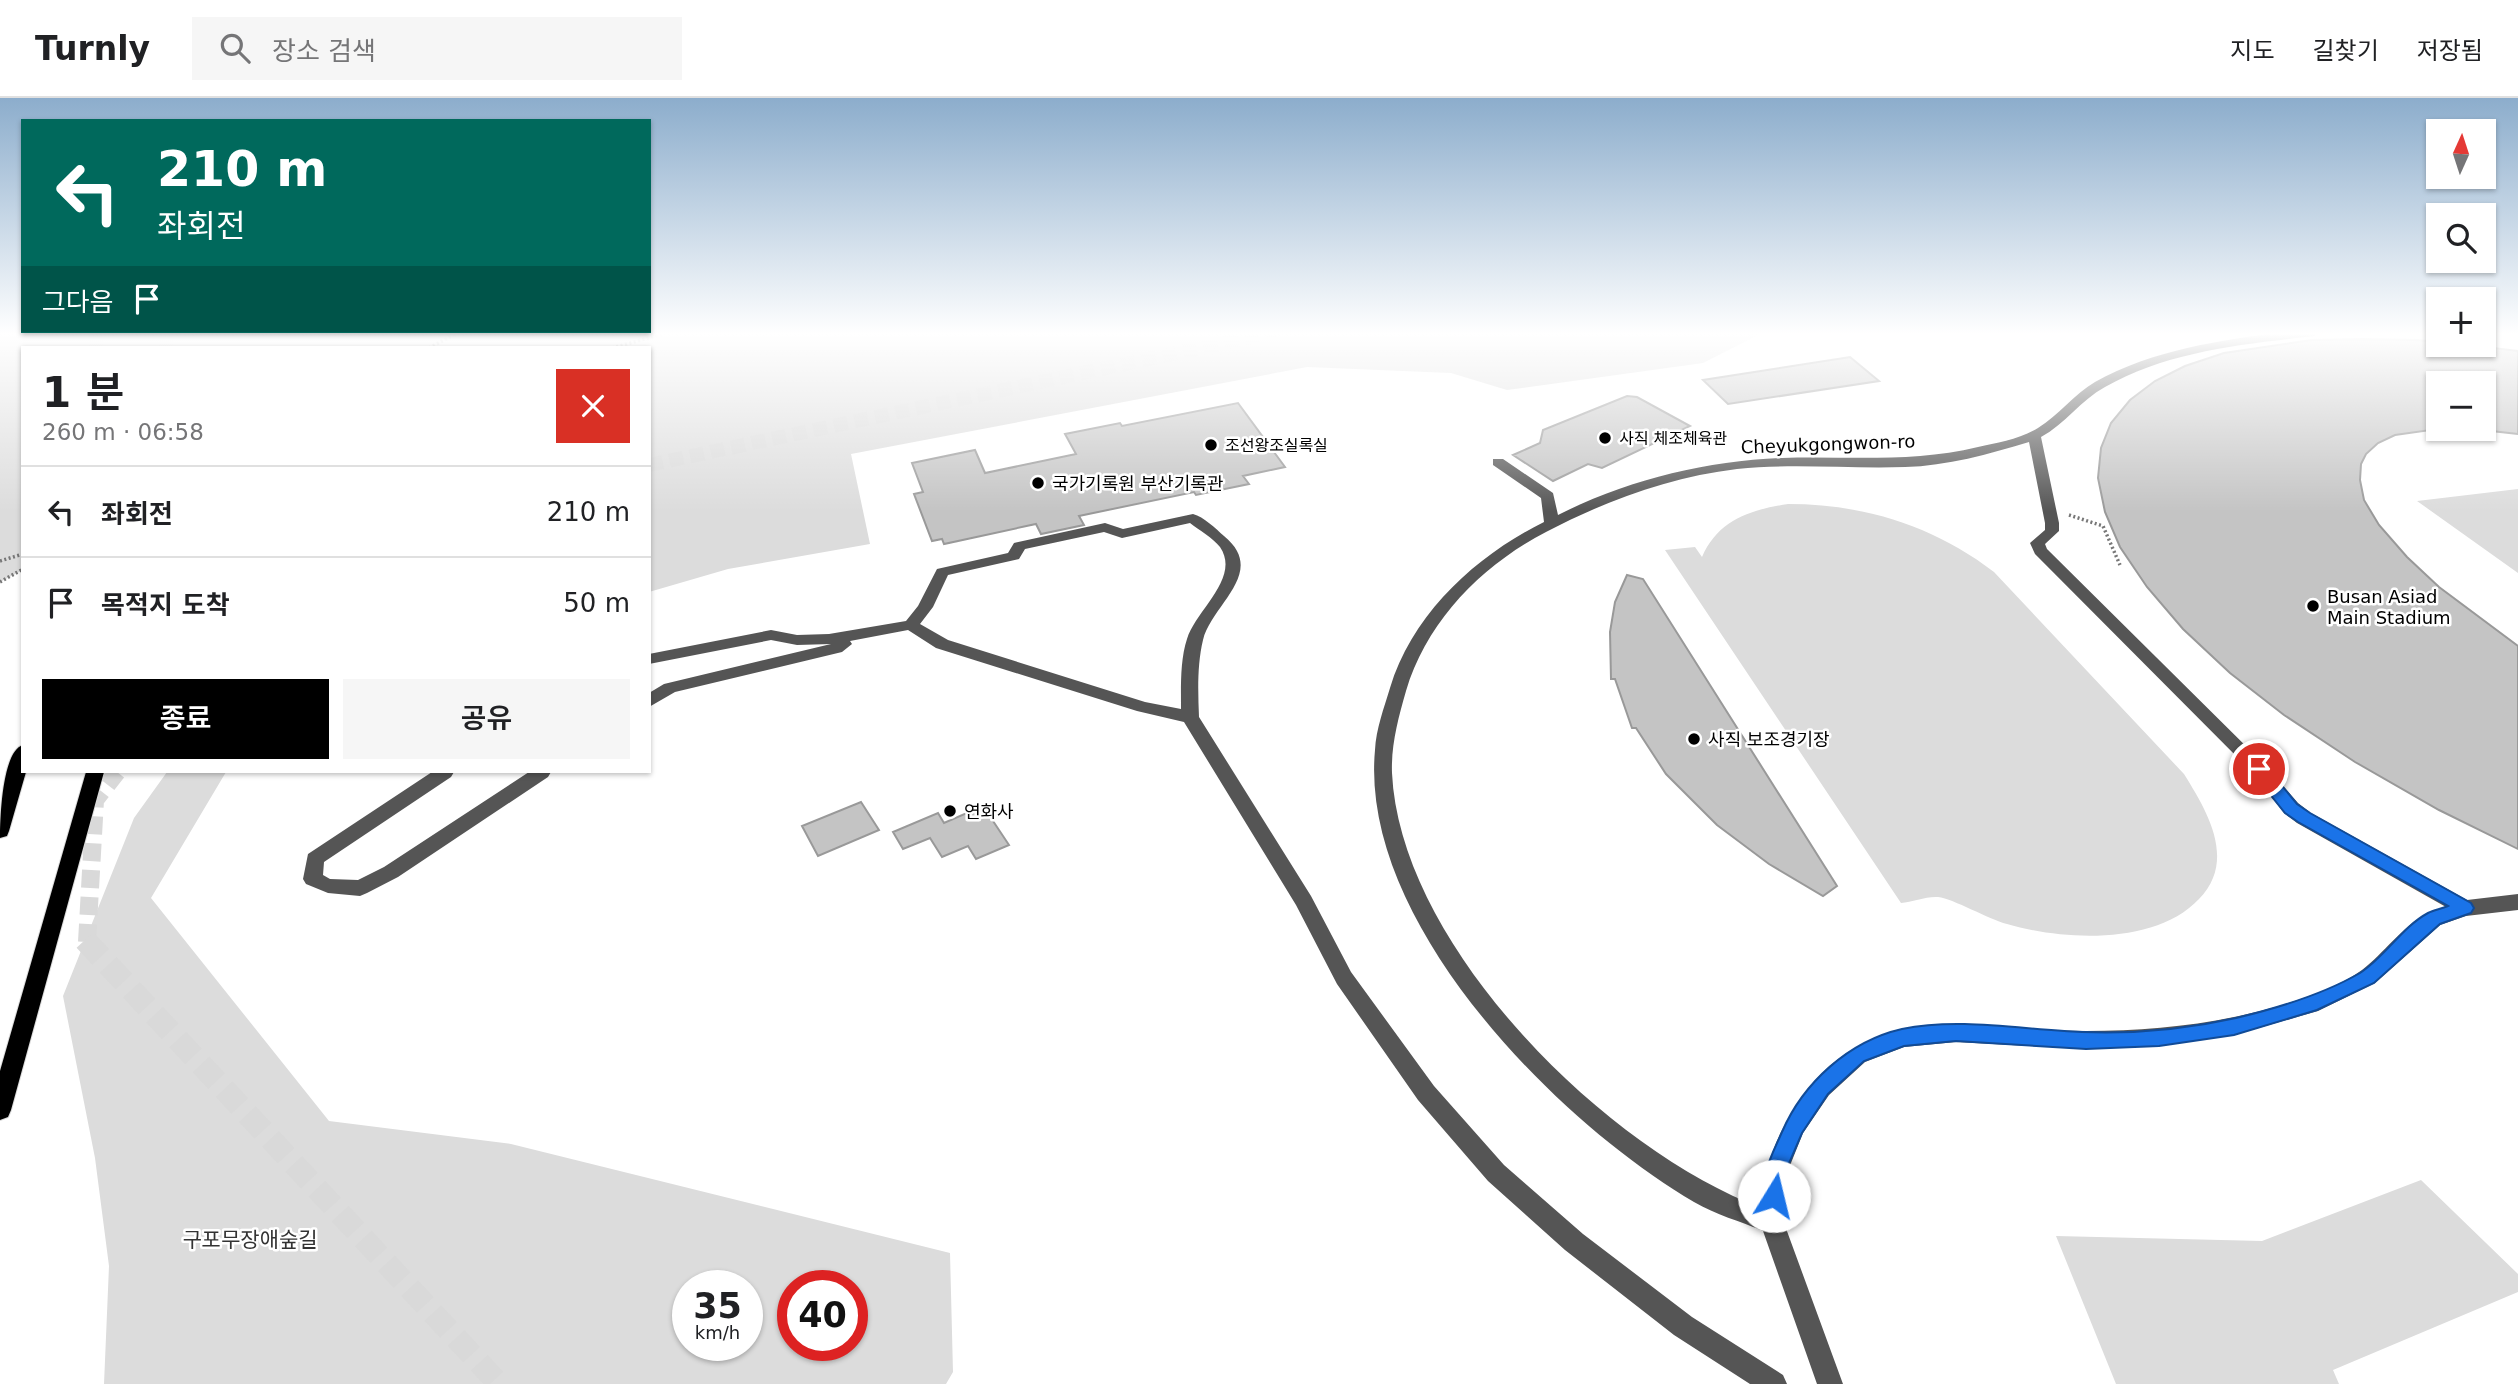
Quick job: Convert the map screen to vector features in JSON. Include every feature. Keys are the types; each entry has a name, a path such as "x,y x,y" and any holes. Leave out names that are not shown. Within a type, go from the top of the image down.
{"main road":[{"path":"0,831 21,758"},
{"path":"0,1111 95,773"}],"street":[{"name":"Cheyukgongwon-ro","path":"1772,1223 1707,1197 1639,1152 1575,1100 1518,1043 1437,942 1416,897 1398,846 1386,800 1383,754 1406,665 1424,632 1475,572 1508,547 1552,524 1632,490 1714,468 1799,460 1909,463 1950,457 2034,435 2089,392"},
{"path":"2034,435 2048,497 2052,531 2037,543 2040,551 2259,769 2291,808 2465,908"},
{"path":"1498,462 1548,496 1552,524"},
{"path":"911,625 925,607 942,572 1014,556 1019,546 1105,527 1122,534 1193,518 1227,546 1233,567 1231,583 1210,609 1195,639 1189,685 1190,716 1304,901 1344,978 1426,1093 1496,1173 1574,1242 1683,1326 1774,1384"},
{"path":"651,659 771,635 797,640 829,639 911,625 942,644 1143,707 1190,716"},
{"path":"651,700 670,688 709,676 836,649 858,634"},
{"path":"444,773 315,859 313,879 328,886 360,888 391,872 540,773"},
{"path":"1830,1384 1772,1223 1777,1168 1794,1127 1821,1088 1857,1055 1903,1038 1956,1033 2086,1041 2159,1037 2234,1026 2311,1005 2368,977 2433,919 2465,908 2518,902"}],"path":[{"path":"2048,497 2065,499 2068,515 2077,520 2101,523 2106,528 2111,548 2120,565"},
{"path":"0,561 21,555"},
{"path":"0,582 21,570"}],"green space":[{"path":"0,392 21,392 21,571 0,582"},
{"path":"651,392 1176,392 851,454 870,544 728,569 651,591"},
{"path":"2518,489 2518,573 2417,501"},
{"path":"1788,504 1844,508 1897,521 1947,542 1994,572 2184,774 2209,820 2217,852 2216,868 2210,884 2199,899 2181,914 2159,925 2134,932 2081,936 2030,930 2007,924 1938,897 1901,903 1665,550 1695,547 1702,557 1717,534 1737,519"},
{"name":"구포무장애숲길","path":"166,773 225,773 151,898 329,1121 511,1144 950,1253 953,1372 946,1384 104,1384 109,1266 95,1158 63,996 134,818"},
{"path":"2421,1180 2518,1274 2518,1292 2333,1370 2339,1384 2116,1384 2056,1236 2262,1241"}],"building":[{"path":"1716,392 1807,392 1728,404"},
{"name":"Busan Asiad Main Stadium","path":"2141,392 2426,392 2426,431 2395,435 2378,443 2366,454 2361,464 2360,480 2364,500 2379,525 2407,557 2439,587 2518,646 2518,849 2439,810 2355,762 2284,715 2230,673 2183,629 2147,587 2120,547 2105,512 2098,478 2101,448 2111,423 2130,400"},
{"name":"Busan Asiad Main Stadium","path":"2496,392 2518,392 2518,434 2496,431"},
{"name":"사직 체조체육관","path":"1627,396 1637,397 1690,426 1602,468 1588,464 1553,481 1513,455 1540,443 1543,430"},
{"name":"국가기록원 부산기록관","path":"1238,403 1285,467 1243,476 1249,484 1196,495 1194,492 1079,516 1084,525 1041,534 1036,524 944,544 942,539 932,541 914,494 923,492 912,463 975,450 985,473 1076,454 1065,434 1120,423 1122,426"},
{"name":"사직 보조경기장","path":"1627,575 1643,579 1837,886 1823,896 1769,864 1717,825 1666,774 1636,728 1632,728 1615,679 1611,679 1610,632 1615,602"},
{"path":"861,802 879,830 818,856 802,826"},
{"path":"983,806 1009,845 976,859 968,846 942,857 930,838 903,849 893,832 938,813 944,823"}],"tunnel":[{"path":"651,465 993,392"},
{"path":"87,942 95,800 116,773"},
{"path":"85,940 499,1384"}],"place":[{"name":"사직 체조체육관","path":"1605,438"},
{"name":"조선왕조실록실","path":"1211,445"},
{"name":"국가기록원 부산기록관","path":"1038,483"},
{"name":"Busan Asiad Main Stadium","path":"2313,606"},
{"name":"사직 보조경기장","path":"1694,739"},
{"name":"연화사","path":"950,811"}],"route":[{"path":"1774,1196 1777,1168 1794,1127 1821,1088 1857,1055 1903,1038 1956,1033 2086,1041 2159,1037 2234,1026 2311,1005 2368,977 2433,919 2465,908 2304,818 2291,808 2259,769"}]}
